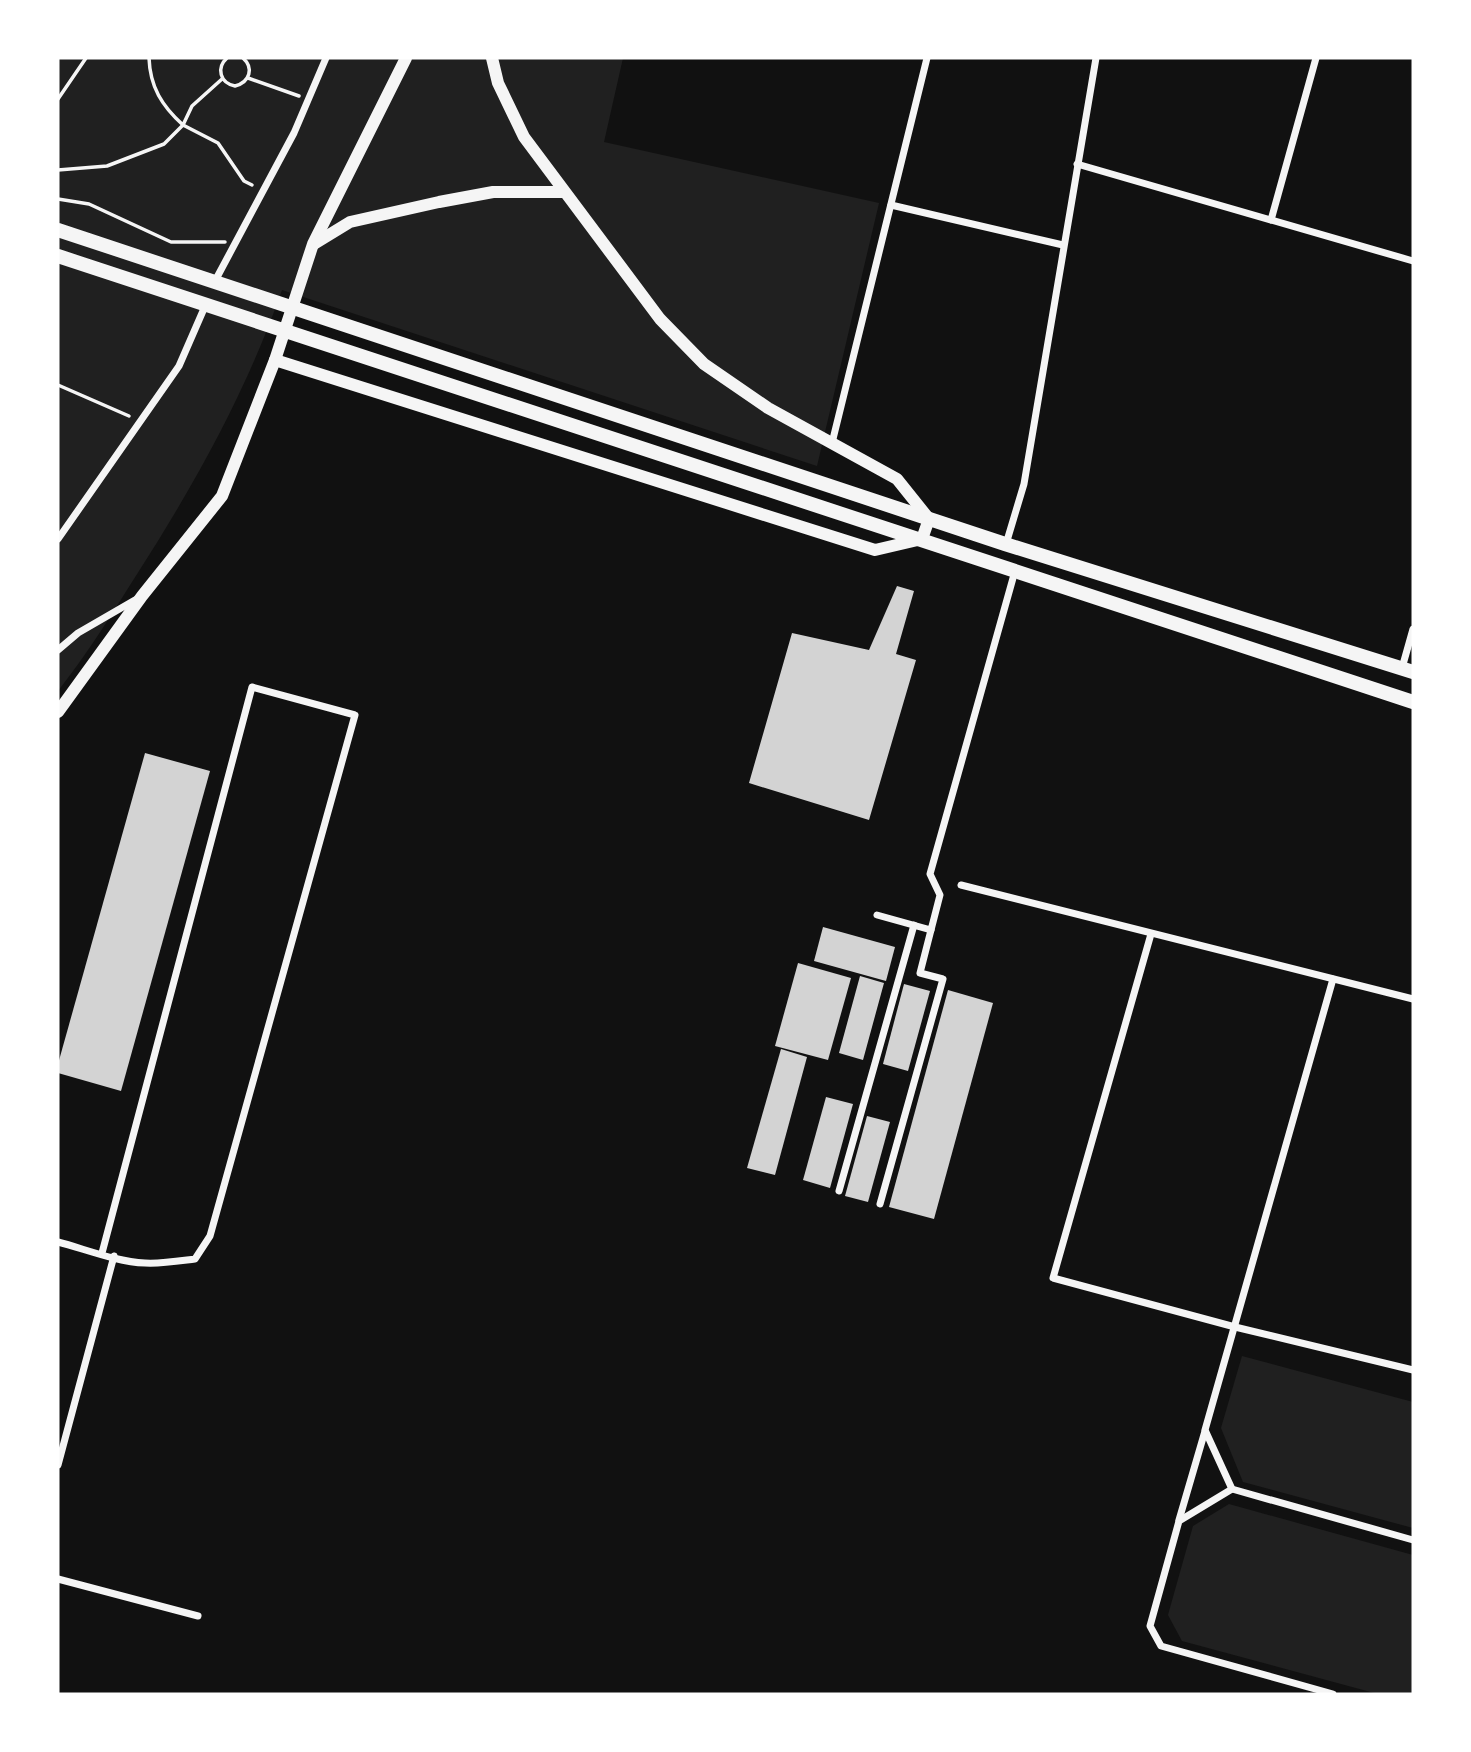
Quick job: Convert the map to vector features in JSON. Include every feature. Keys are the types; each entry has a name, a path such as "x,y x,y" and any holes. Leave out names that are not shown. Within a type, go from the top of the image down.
{"main road":[{"path":"58,230 1005,544 1408,671"},
{"path":"58,256 1413,702"}],"street":[{"path":"215,281 309,99 326,58"},
{"path":"58,712 142,596 222,496 275,360 313,244 406,58"},
{"path":"275,360 874,550 922,539 929,519 897,479 768,408 704,364 660,318 524,137 498,83 492,58"},
{"path":"832,443 927,58"},
{"path":"1005,544 1024,484 1096,58"},
{"path":"1271,220 1316,58"},
{"path":"1077,164 1413,261"},
{"path":"313,244 350,222 439,202 493,191 563,192"},
{"path":"891,205 1063,245"},
{"path":"58,539 179,366 206,304"},
{"path":"880,1204 943,979 920,973 940,895 930,874 1015,570"},
{"path":"58,650 78,633 142,596"},
{"path":"1408,671 1413,629"},
{"path":"58,1242 102,1253 114,1256 143,1263 195,1259 210,1236 355,715 252,687 102,1253"},
{"path":"961,885 1413,999"},
{"path":"877,915 931,930"},
{"path":"839,1191 914,925"},
{"path":"1151,934 1054,1278 1235,1327 1413,1370"},
{"path":"1332,1694 1161,1646 1150,1626 1333,979"},
{"path":"58,1465 114,1256"},
{"path":"1205,1430 1232,1489"},
{"path":"1179,1521 1232,1489 1413,1540"},
{"path":"58,1579 198,1616"}],"path":[{"path":"58,99 86,58"},
{"path":"149,58 149,72 161,105 183,125 218,143 244,181 263,191"},
{"path":"222,79 221,65 227,58"},
{"path":"222,79 235,86 248,78 250,68 243,58"},
{"path":"248,78 309,99"},
{"path":"58,170 107,166 164,144 183,125 192,106 222,79"},
{"path":"58,198 89,204 171,242 225,242 234,246"},
{"path":"58,385 140,421"}],"shaded area":[{"path":"58,58 623,58 604,142 879,203 817,466 282,290 253,364 219,435 110,617 58,691"},
{"path":"1242,1356 1413,1402 1413,1528 1243,1482 1221,1428"},
{"path":"1229,1504 1413,1555 1413,1694 1378,1694 1182,1641 1168,1615 1193,1526"}],"building":[{"path":"897,586 914,591 896,654 916,660 869,820 749,783 792,633 869,650"},
{"path":"145,753 210,771 121,1091 58,1073 58,1064"},
{"path":"823,927 895,947 886,981 814,961"},
{"path":"798,963 851,978 828,1060 775,1046"},
{"path":"860,976 884,983 863,1060 839,1053"},
{"path":"904,984 930,991 908,1071 883,1064"},
{"path":"948,990 993,1003 934,1219 889,1207"},
{"path":"781,1049 807,1057 775,1175 747,1168"},
{"path":"826,1097 853,1104 830,1188 803,1180"},
{"path":"867,1116 890,1122 868,1202 845,1196"}]}
